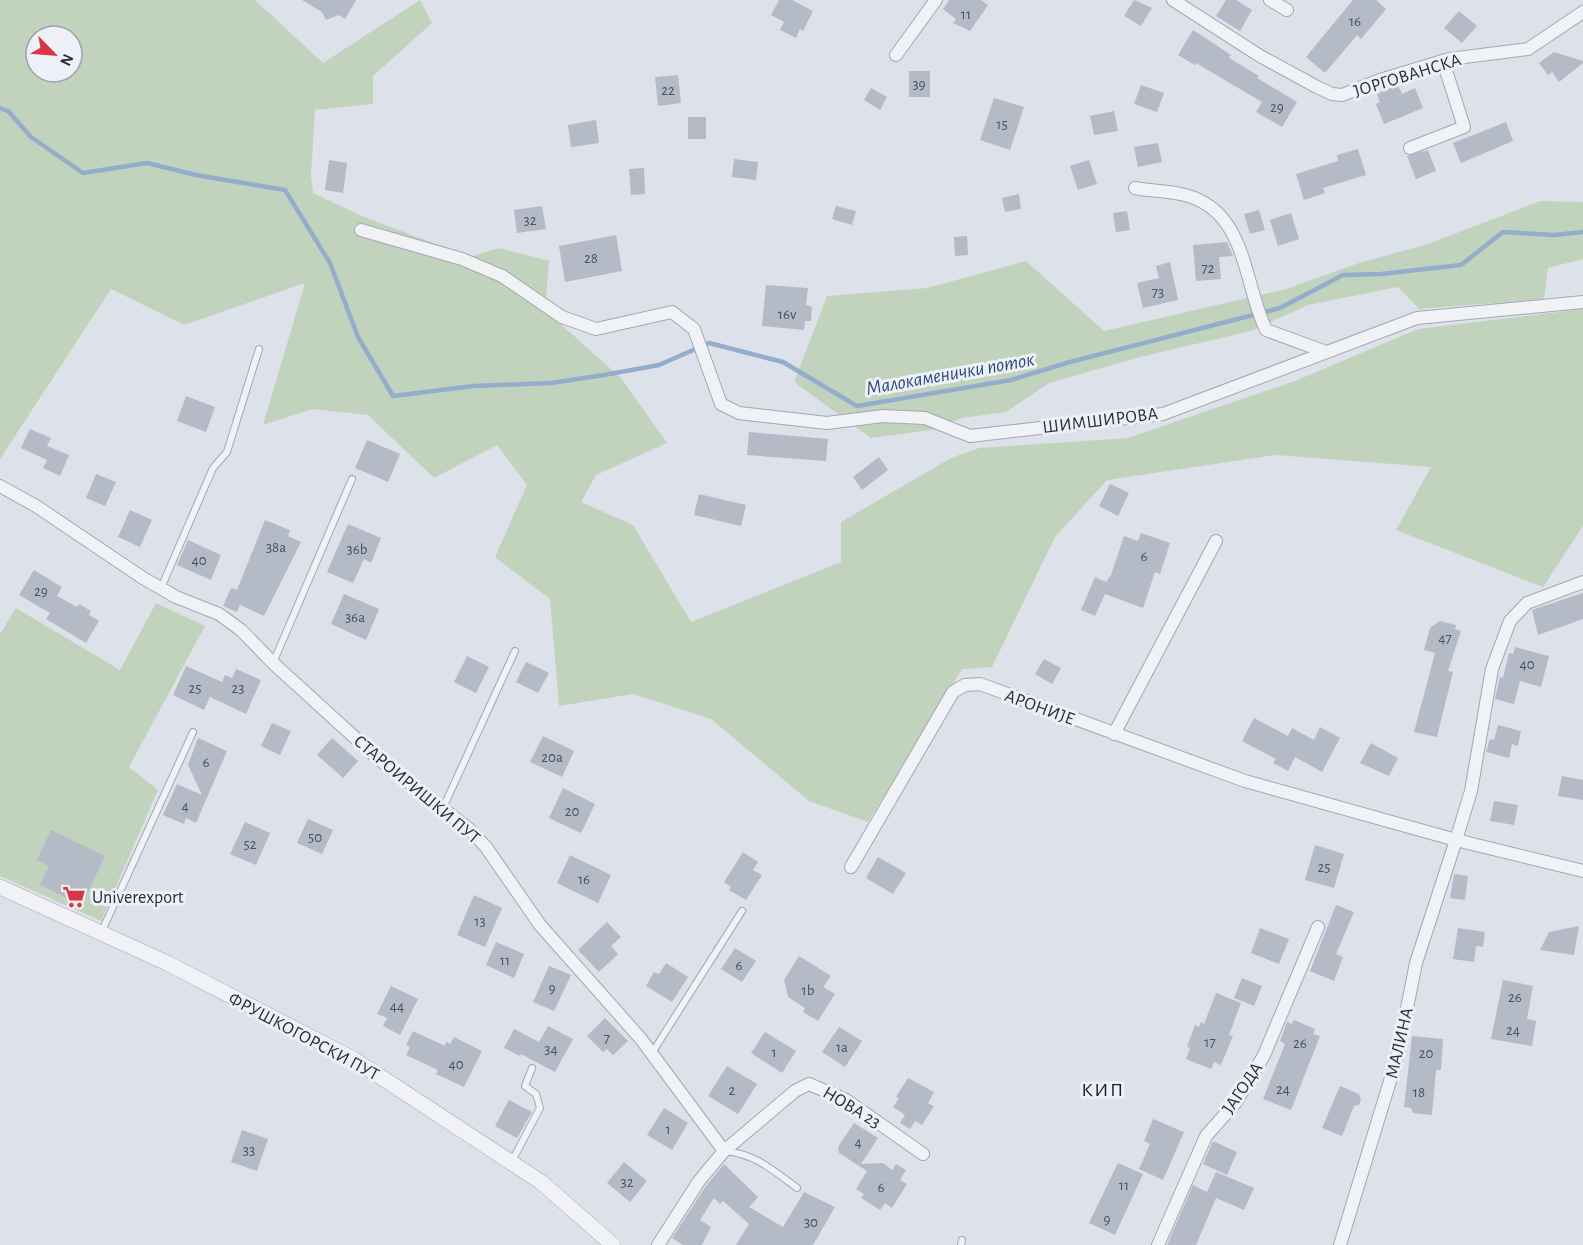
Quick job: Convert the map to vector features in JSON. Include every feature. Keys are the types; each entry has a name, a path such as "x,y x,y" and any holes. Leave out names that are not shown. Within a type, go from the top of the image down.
{"street":[{"path":"896,55 936,0"},
{"name":"ЈОРГОВАНСКА","path":"1173,0 1260,56 1332,94 1342,95 1380,80 1443,61 1528,49 1583,12"},
{"path":"1270,0 1287,10"},
{"path":"1410,148 1464,127 1443,61"},
{"path":"1134,188 1185,195 1209,204 1229,225 1244,258 1255,307 1266,330 1326,352"},
{"name":"ШИМШИРОВА","path":"361,230 462,259 502,276 562,317 596,329 672,312 694,329 705,365 721,404 739,413 827,423 883,416 926,418 970,436 1163,414 1417,318 1583,302"},
{"name":"СТАРОИРИШКИ ПУТ","path":"0,486 36,506 160,588 226,619 241,630 273,663 375,756 442,808 486,847 540,925 652,1053 724,1151"},
{"path":"1216,541 1114,734 1245,781 1456,840 1583,871"},
{"name":"МАЛИНА","path":"1340,1245 1398,1058 1416,963 1471,791 1492,669 1510,621 1527,603 1583,582"},
{"name":"АРОНИЈЕ","path":"850,867 953,692 961,686 980,684 1114,734"},
{"name":"ФРУШКОГОРСКИ ПУТ","path":"0,887 167,963 355,1060 541,1182 613,1245"},
{"name":"ЈАГОДА","path":"1158,1245 1206,1136 1236,1102 1264,1055 1318,927"},
{"name":"НОВА 23","path":"724,1151 795,1090 809,1084 846,1100 923,1154"},
{"path":"658,1245 699,1181 724,1151"}],"lane":[{"path":"160,588 213,468 227,452 259,350"},
{"path":"273,663 352,479"},
{"path":"442,808 515,651"},
{"path":"101,933 193,732"},
{"path":"652,1053 742,911"},
{"path":"511,1163 540,1108 536,1094 525,1086 532,1068"},
{"path":"724,1151 741,1153 761,1160 797,1188"}],"green space":[{"path":"0,0 255,0 323,63 420,0 432,23 373,76 373,104 315,110 311,176 313,193 364,217 470,257 499,248 549,261 545,310 621,378 667,443 596,475 581,502 633,525 691,622 841,562 841,522 951,458 979,448 1128,438 1295,381 1418,329 1583,309 1583,526 1543,587 1396,530 1431,467 1276,455 1107,480 1055,537 992,667 962,669 868,822 809,801 711,719 633,694 559,706 550,599 495,557 527,485 497,445 434,478 368,415 313,409 263,425 305,283 184,325 111,289 0,459"},
{"path":"1540,201 1583,202 1583,259 1548,268 1544,299 1419,309 1398,287 1308,305 1251,331 1140,357 1049,383 1006,412 962,418 932,430 871,438 794,382 827,296 927,288 1026,261 1104,331 1286,289 1359,263 1428,244"},
{"path":"156,603 205,626 129,767 158,790 101,921 0,876 0,634 16,608 120,670"}],"building":[{"path":"302,0 356,0 345,19 339,15 326,20 322,12"},
{"path":"779,0 792,0 813,11 803,31 800,29 796,38 780,30 784,22 771,15"},
{"path":"949,0 981,0 988,5 970,31 953,23 956,19 943,9"},
{"path":"1134,0 1152,8 1141,26 1124,16"},
{"path":"1226,0 1236,0 1252,10 1240,31 1216,16"},
{"path":"1353,0 1376,0 1386,9 1361,39 1357,35 1325,73 1306,57"},
{"path":"1459,11 1477,26 1462,43 1444,28"},
{"path":"1193,30 1231,55 1229,58 1259,76 1257,78 1297,102 1282,127 1256,112 1262,102 1196,63 1195,65 1178,55"},
{"path":"1554,52 1583,61 1583,63 1559,82 1552,72 1548,75 1539,63"},
{"path":"909,71 930,71 930,97 909,97"},
{"path":"678,75 681,103 658,106 655,77"},
{"path":"1141,85 1164,93 1157,112 1134,104"},
{"path":"1398,85 1402,94 1415,88 1423,108 1384,124 1376,104 1380,102 1377,94"},
{"path":"871,88 887,97 880,110 864,100"},
{"path":"994,98 1024,107 1010,150 980,140"},
{"path":"1114,111 1118,131 1094,135 1090,116"},
{"path":"688,117 706,117 706,139 688,139"},
{"path":"596,120 599,143 571,147 568,125"},
{"path":"1506,122 1513,141 1461,163 1453,143"},
{"path":"1158,143 1162,162 1138,167 1134,147"},
{"path":"1358,149 1366,175 1323,188 1325,193 1304,200 1296,174 1338,161 1337,155"},
{"path":"1428,150 1436,171 1416,179 1407,156"},
{"path":"734,159 758,162 756,180 732,177"},
{"path":"329,160 347,163 343,193 325,190"},
{"path":"1089,160 1097,184 1078,190 1070,166"},
{"path":"644,168 645,194 631,195 629,169"},
{"path":"1019,194 1021,209 1005,212 1002,198"},
{"path":"542,206 546,229 517,233 514,210"},
{"path":"836,206 856,211 852,225 832,219"},
{"path":"1259,210 1265,230 1250,234 1244,214"},
{"path":"1127,211 1130,230 1116,232 1113,213"},
{"path":"1291,213 1299,239 1278,246 1270,220"},
{"path":"616,235 622,271 565,282 559,246"},
{"path":"967,236 968,255 955,256 954,237"},
{"path":"1227,242 1233,256 1219,257 1221,279 1196,281 1193,245"},
{"path":"1170,262 1178,300 1143,308 1137,283 1159,278 1156,266"},
{"path":"766,285 808,288 806,305 812,307 811,321 805,321 804,330 762,326"},
{"path":"186,396 215,407 206,432 177,421"},
{"path":"30,429 51,438 47,446 69,455 60,476 43,468 47,460 21,448"},
{"path":"749,432 828,439 826,461 747,455"},
{"path":"367,440 400,454 388,482 355,468"},
{"path":"879,457 888,470 862,490 853,477"},
{"path":"96,474 116,482 105,506 86,498"},
{"path":"1110,484 1129,493 1118,516 1099,506"},
{"path":"699,494 746,505 741,526 694,515"},
{"path":"130,510 152,520 140,547 118,537"},
{"path":"265,520 290,530 288,536 301,542 264,616 240,605 237,612 223,606 231,588 237,590"},
{"path":"348,524 381,538 371,563 364,559 353,583 327,572"},
{"path":"1141,533 1170,543 1160,574 1155,572 1143,608 1105,594 1095,616 1081,610 1095,577 1106,582 1111,575 1124,536 1138,541"},
{"path":"188,540 221,555 211,580 177,565"},
{"path":"34,570 62,587 57,596 77,607 79,604 91,611 89,615 99,621 86,643 46,619 50,613 19,595"},
{"path":"1583,593 1583,619 1538,635 1532,610"},
{"path":"344,594 379,609 366,640 331,624"},
{"path":"1440,621 1456,625 1455,629 1461,631 1448,671 1453,672 1437,737 1414,732 1435,653 1424,650 1430,628"},
{"path":"1515,647 1549,656 1541,687 1520,681 1514,704 1495,699 1509,653 1513,654"},
{"path":"467,656 489,667 476,693 454,682"},
{"path":"1044,659 1061,668 1052,684 1035,674"},
{"path":"526,662 549,673 538,693 516,682"},
{"path":"186,666 222,682 225,675 232,678 236,669 261,680 246,714 210,697 204,710 173,695"},
{"path":"1254,718 1288,736 1292,728 1314,740 1320,727 1340,738 1322,772 1295,757 1288,771 1273,763 1276,759 1242,741"},
{"path":"272,723 291,731 280,755 261,746"},
{"path":"1498,725 1521,731 1518,746 1512,744 1509,758 1486,752 1490,739 1494,740"},
{"path":"543,736 574,751 562,777 530,762"},
{"path":"198,738 227,751 196,823 186,818 184,824 163,815 177,784 202,795 188,765"},
{"path":"332,738 358,761 343,778 317,755"},
{"path":"1371,743 1398,758 1389,776 1360,763"},
{"path":"1562,776 1583,780 1583,800 1558,796"},
{"path":"563,788 595,804 581,833 549,818"},
{"path":"1494,801 1518,805 1514,825 1490,821"},
{"path":"308,819 333,830 322,854 297,843"},
{"path":"245,822 270,833 256,865 230,854"},
{"path":"51,830 105,856 82,905 40,885 49,866 37,860"},
{"path":"1315,845 1344,854 1334,888 1305,880"},
{"path":"743,852 758,862 753,870 762,875 746,900 729,890 731,887 724,882"},
{"path":"570,855 611,875 598,903 557,883"},
{"path":"878,857 906,873 893,894 866,878"},
{"path":"1454,874 1468,876 1465,900 1450,898"},
{"path":"474,895 502,908 485,947 457,935"},
{"path":"1336,905 1354,912 1336,954 1343,957 1334,981 1310,971"},
{"path":"607,922 621,937 611,946 618,954 599,972 578,950"},
{"path":"1579,926 1574,955 1540,950 1549,932"},
{"path":"1260,928 1289,939 1279,964 1251,953"},
{"path":"1458,928 1485,932 1483,947 1476,946 1474,962 1453,959"},
{"path":"496,942 524,954 514,978 486,965"},
{"path":"735,948 756,961 742,982 721,969"},
{"path":"799,956 831,976 823,987 835,994 818,1021 803,1012 805,1008 788,997 784,980"},
{"path":"666,963 688,977 672,1002 646,986 654,972 659,974"},
{"path":"549,966 571,975 554,1011 533,1002"},
{"path":"1242,978 1262,986 1254,1006 1234,998"},
{"path":"1503,980 1533,986 1527,1019 1536,1021 1532,1046 1491,1039"},
{"path":"391,986 418,999 400,1035 383,1026 387,1018 377,1014"},
{"path":"1216,993 1241,1003 1229,1035 1233,1036 1221,1065 1214,1062 1211,1069 1186,1059 1190,1048 1187,1047 1195,1025 1199,1027 1201,1022 1204,1024"},
{"path":"605,1018 628,1041 613,1055 607,1049 603,1052 587,1036"},
{"path":"1294,1020 1315,1029 1313,1034 1320,1036 1291,1110 1263,1099 1285,1044 1280,1041 1287,1022 1292,1024"},
{"path":"548,1026 573,1039 555,1072 521,1054 520,1056 504,1048 514,1029 539,1042"},
{"path":"839,1027 862,1041 845,1067 822,1052"},
{"path":"413,1031 445,1046 446,1042 450,1044 454,1037 482,1051 464,1087 436,1074 438,1070 406,1055 410,1047 406,1045"},
{"path":"765,1032 796,1051 782,1073 751,1053"},
{"path":"1412,1036 1443,1039 1441,1070 1436,1070 1432,1115 1413,1113 1411,1108 1404,1107"},
{"path":"727,1066 757,1084 738,1114 708,1096"},
{"path":"908,1078 934,1092 928,1103 934,1106 922,1125 915,1121 910,1129 900,1123 905,1115 893,1107 899,1098 896,1097"},
{"path":"1340,1086 1359,1094 1361,1099 1359,1105 1354,1106 1342,1136 1322,1128"},
{"path":"509,1100 532,1112 517,1138 495,1126"},
{"path":"664,1108 688,1123 672,1150 647,1135"},
{"path":"1153,1119 1184,1132 1163,1180 1139,1169 1150,1144 1144,1141"},
{"path":"854,1123 878,1138 861,1164 883,1163 892,1170 896,1164 906,1170 900,1180 907,1184 892,1208 885,1203 880,1210 861,1198 864,1194 856,1189 867,1171 839,1153 838,1147"},
{"path":"242,1130 268,1139 257,1171 231,1162"},
{"path":"1213,1141 1237,1152 1227,1175 1203,1164"},
{"path":"624,1162 647,1181 630,1202 607,1183"},
{"path":"1118,1163 1143,1174 1115,1235 1089,1223"},
{"path":"724,1164 758,1197 749,1207 783,1227 804,1192 835,1207 813,1245 736,1245 749,1224 723,1201 720,1204 714,1198 700,1220 711,1227 702,1245 683,1245 672,1238 706,1186"},
{"path":"1216,1172 1254,1188 1244,1210 1216,1198 1196,1245 1167,1245 1193,1185 1207,1192"}],"waterway":[{"name":"Малокаменички поток","path":"0,108 8,111 31,137 83,173 147,163 196,175 285,190 330,263 358,337 393,396 474,386 551,383 604,375 659,365 709,343 783,362 857,406 1011,380 1070,362 1280,308 1343,275 1381,274 1461,265 1503,232 1554,235 1583,232"}],"place":[{"name":"Univerexport","path":"74,897"}],"district":[{"name":"КИП","path":"1103,1089"}]}
